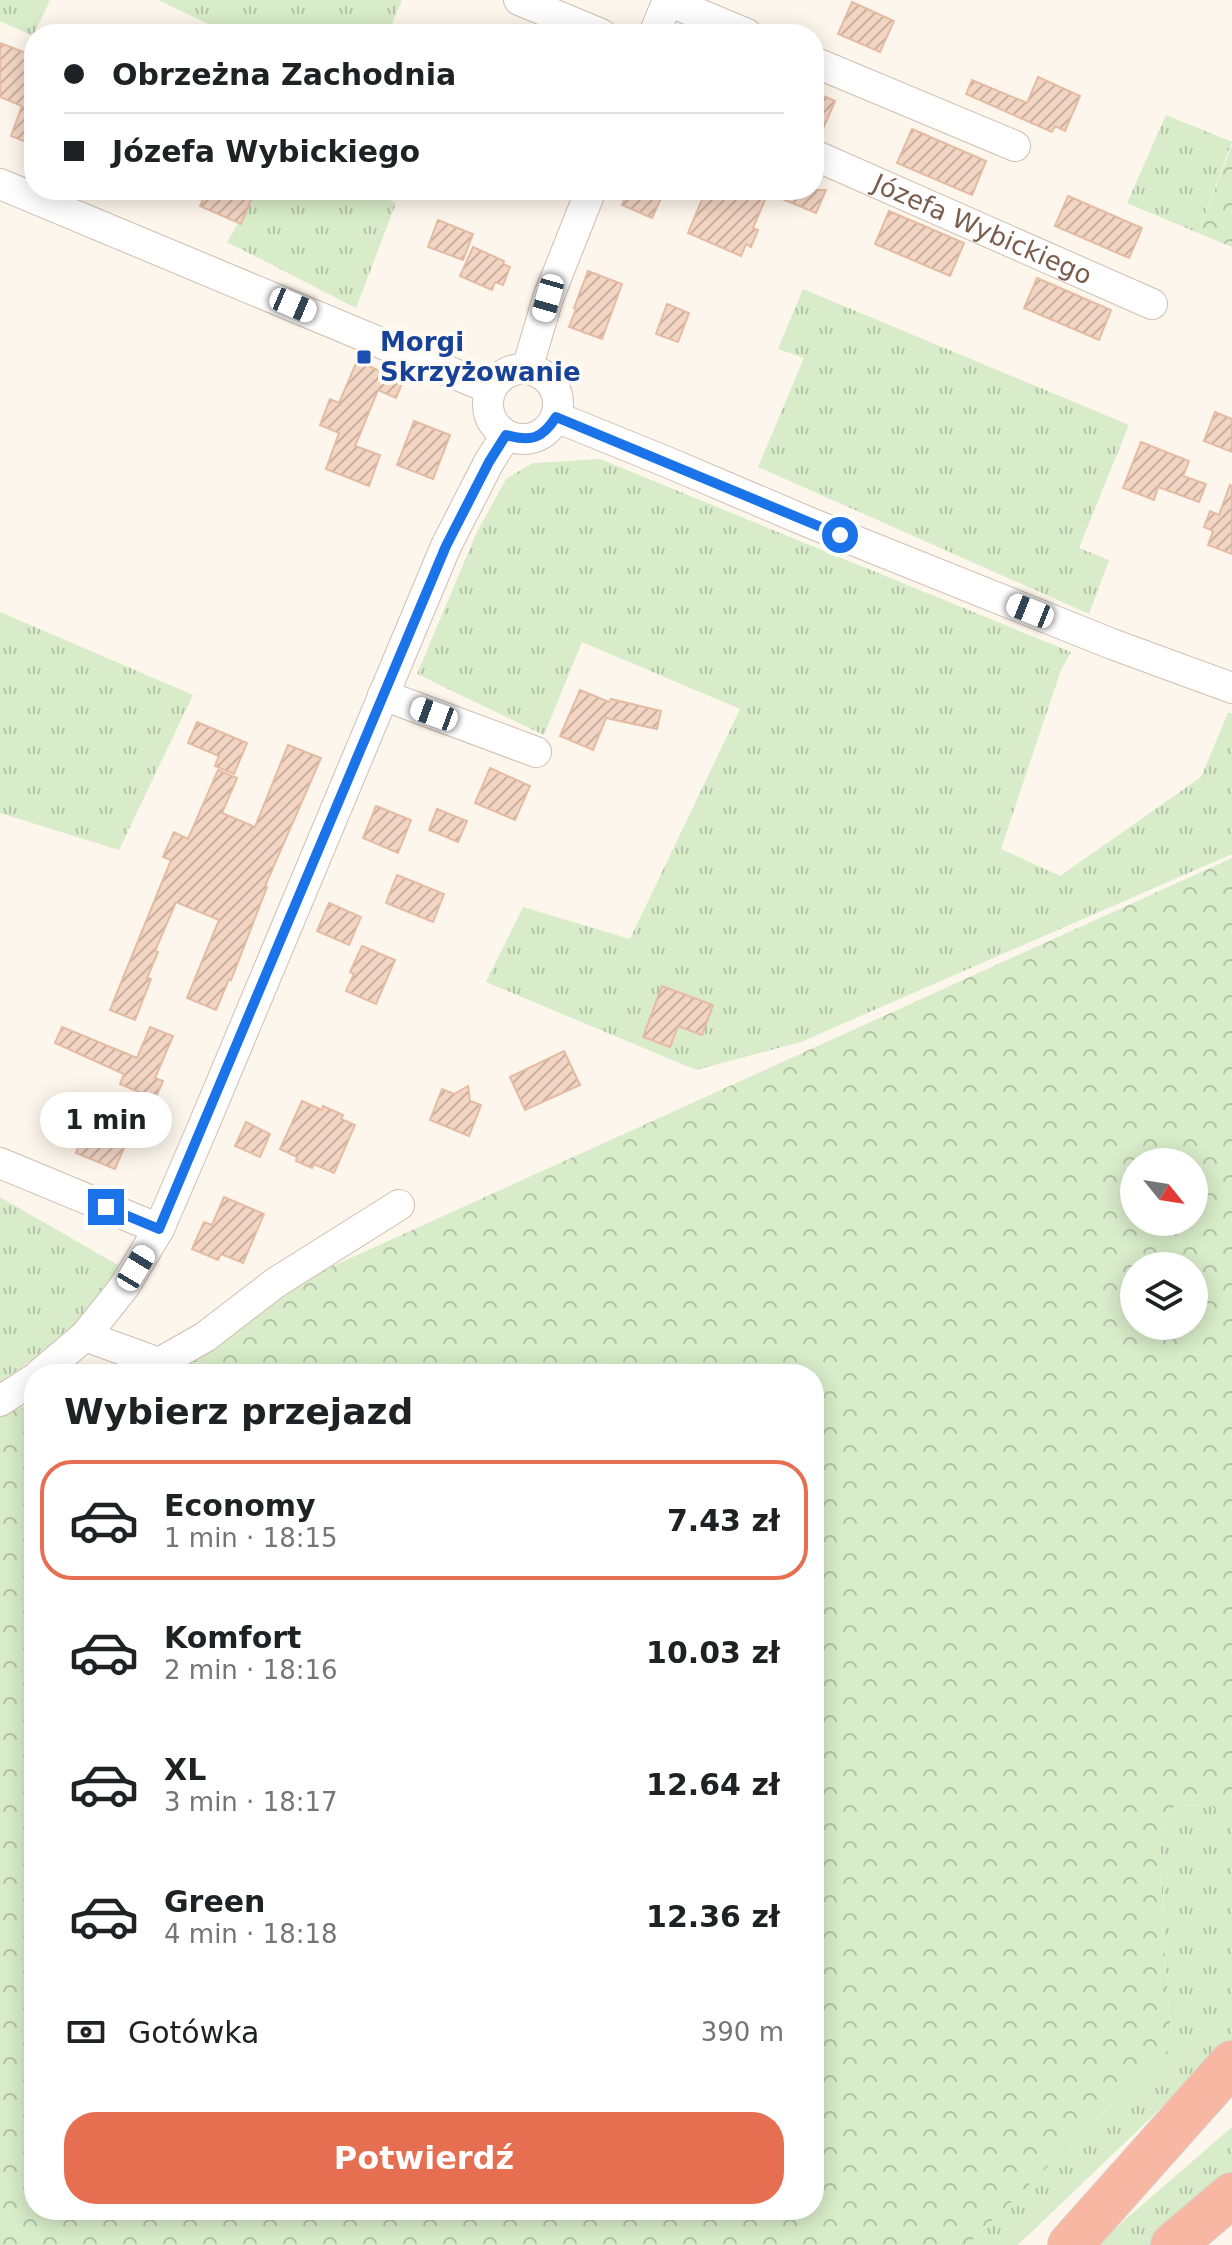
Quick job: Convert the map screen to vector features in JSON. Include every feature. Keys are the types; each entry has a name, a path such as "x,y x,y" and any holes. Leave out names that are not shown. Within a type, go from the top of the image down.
{"highway":[{"path":"1072,2245 1232,2063"},
{"path":"1072,2245 1232,2108"},
{"path":"1173,2245 1232,2195"}],"street":[{"path":"519,0 577,24"},
{"path":"658,24 668,0 724,24"},
{"path":"824,66 1015,146"},
{"name":"Józefa Wybickiego","path":"824,159 1152,304"},
{"path":"0,184 24,194"},
{"path":"39,200 491,389"},
{"path":"527,369 548,298 587,200"},
{"path":"527,369 542,374 554,386 558,401 556,417 548,430 535,437 520,439 506,435 496,427 488,403 491,389 499,378 512,371 527,369"},
{"path":"556,417 1112,644 1224,682"},
{"path":"52,1364 85,1336 124,1287 159,1229 446,546 506,435"},
{"path":"383,695 536,752"},
{"path":"0,1163 159,1229"},
{"path":"85,1336 159,1363 205,1337 275,1283 399,1205"},
{"path":"0,1401 24,1385"}],"green space":[{"path":"0,0 50,0 39,24 24,24 24,32 0,21"},
{"path":"158,0 402,0 392,24 208,24"},
{"path":"1166,115 1232,142 1198,233 1127,203"},
{"path":"1232,145 1232,247 1198,233"},
{"path":"252,200 389,200 396,203 356,308 227,242"},
{"path":"803,289 1129,425 1079,548 1109,560 1089,614 758,467 804,358 778,349"},
{"path":"600,459 1071,652 1061,670 1001,849 1060,876 1201,777 1228,713 1232,714 1232,854 801,1042 696,1070 486,982 523,907 630,939 740,709 582,642 544,735 417,674 476,534 506,479 533,463"},
{"path":"0,612 193,695 119,850 0,813"},
{"path":"1232,858 1232,1824 1211,1805 1175,1804 1160,1839 1172,2046 967,2245 0,2245 0,1417 24,1406 24,2220 824,2220 824,1364 117,1364"},
{"path":"0,1197 123,1268 74,1329 0,1383"},
{"path":"1175,1804 1211,1805 1232,1824 1232,2040 1018,2245 967,2245 1172,2046 1160,1839"},
{"path":"1232,2127 1232,2175 1151,2245 1096,2245"}],"building":[{"path":"852,2 894,21 880,52 838,34"},
{"path":"0,43 24,52 24,141 11,136 22,106 0,97"},
{"path":"1038,77 1080,96 1065,131 1055,126 1052,132 966,94 972,80 1027,103"},
{"path":"824,96 835,101 824,126"},
{"path":"912,129 986,161 972,195 897,163"},
{"path":"1068,196 1142,228 1129,258 1055,226"},
{"path":"203,200 251,200 241,224 200,206"},
{"path":"624,200 660,200 652,218 622,205"},
{"path":"702,200 765,200 753,228 758,230 751,247 746,244 741,256 688,233"},
{"path":"785,200 822,200 816,213"},
{"path":"889,211 964,243 950,276 875,244"},
{"path":"438,220 473,234 463,260 428,247"},
{"path":"473,247 504,261 503,264 510,267 503,285 495,282 492,290 460,276"},
{"path":"588,271 622,284 602,339 569,327"},
{"path":"1037,278 1111,310 1099,340 1024,308"},
{"path":"667,304 689,313 678,342 656,334"},
{"path":"357,361 403,381 396,398 378,390 355,446 380,455 369,486 326,469 339,433 320,425 330,399 339,403"},
{"path":"1215,412 1232,419 1232,452 1204,441"},
{"path":"414,421 450,435 433,479 397,465"},
{"path":"1141,442 1189,461 1183,476 1206,484 1199,502 1158,487 1154,500 1123,488"},
{"path":"1230,485 1232,554 1208,545 1213,531 1204,527 1210,511 1219,515"},
{"path":"580,690 609,702 611,699 661,711 657,729 606,718 593,750 560,736"},
{"path":"197,722 247,743 234,774 215,766 219,756 188,743"},
{"path":"288,745 321,758 265,886 231,980 216,1010 187,998 219,920 176,902 155,951 158,952 147,978 151,979 135,1020 110,1010 171,860 163,857 174,832 188,839 218,770 237,778 222,813 255,827"},
{"path":"490,768 530,786 515,820 475,803"},
{"path":"376,806 411,820 398,853 363,838"},
{"path":"437,809 467,821 458,842 429,830"},
{"path":"397,875 444,894 433,922 386,903"},
{"path":"329,903 361,917 349,945 317,931"},
{"path":"362,946 395,960 376,1004 346,991 354,974 350,972"},
{"path":"662,986 713,1005 702,1035 678,1026 670,1047 643,1037"},
{"path":"62,1027 137,1058 150,1027 173,1036 155,1078 163,1081 155,1099 120,1084 124,1074 55,1043"},
{"path":"564,1051 580,1085 525,1110 510,1077"},
{"path":"468,1086 470,1101 481,1105 469,1136 430,1120 442,1089 454,1094"},
{"path":"302,1101 343,1115 341,1119 355,1125 334,1173 314,1164 312,1168 296,1161 297,1157 280,1149"},
{"path":"97,1120 130,1134 115,1169 76,1153 88,1122 95,1125"},
{"path":"246,1122 270,1134 260,1157 235,1146"},
{"path":"224,1197 264,1214 243,1263 221,1254 218,1260 192,1249 204,1222 212,1225"}],"place":[{"name":"Morgi Skrzyżowanie","path":"364,357"}],"route":[{"path":"106,1207 159,1229 446,546 506,435 520,439 535,437 548,430 556,417 840,535"}]}
